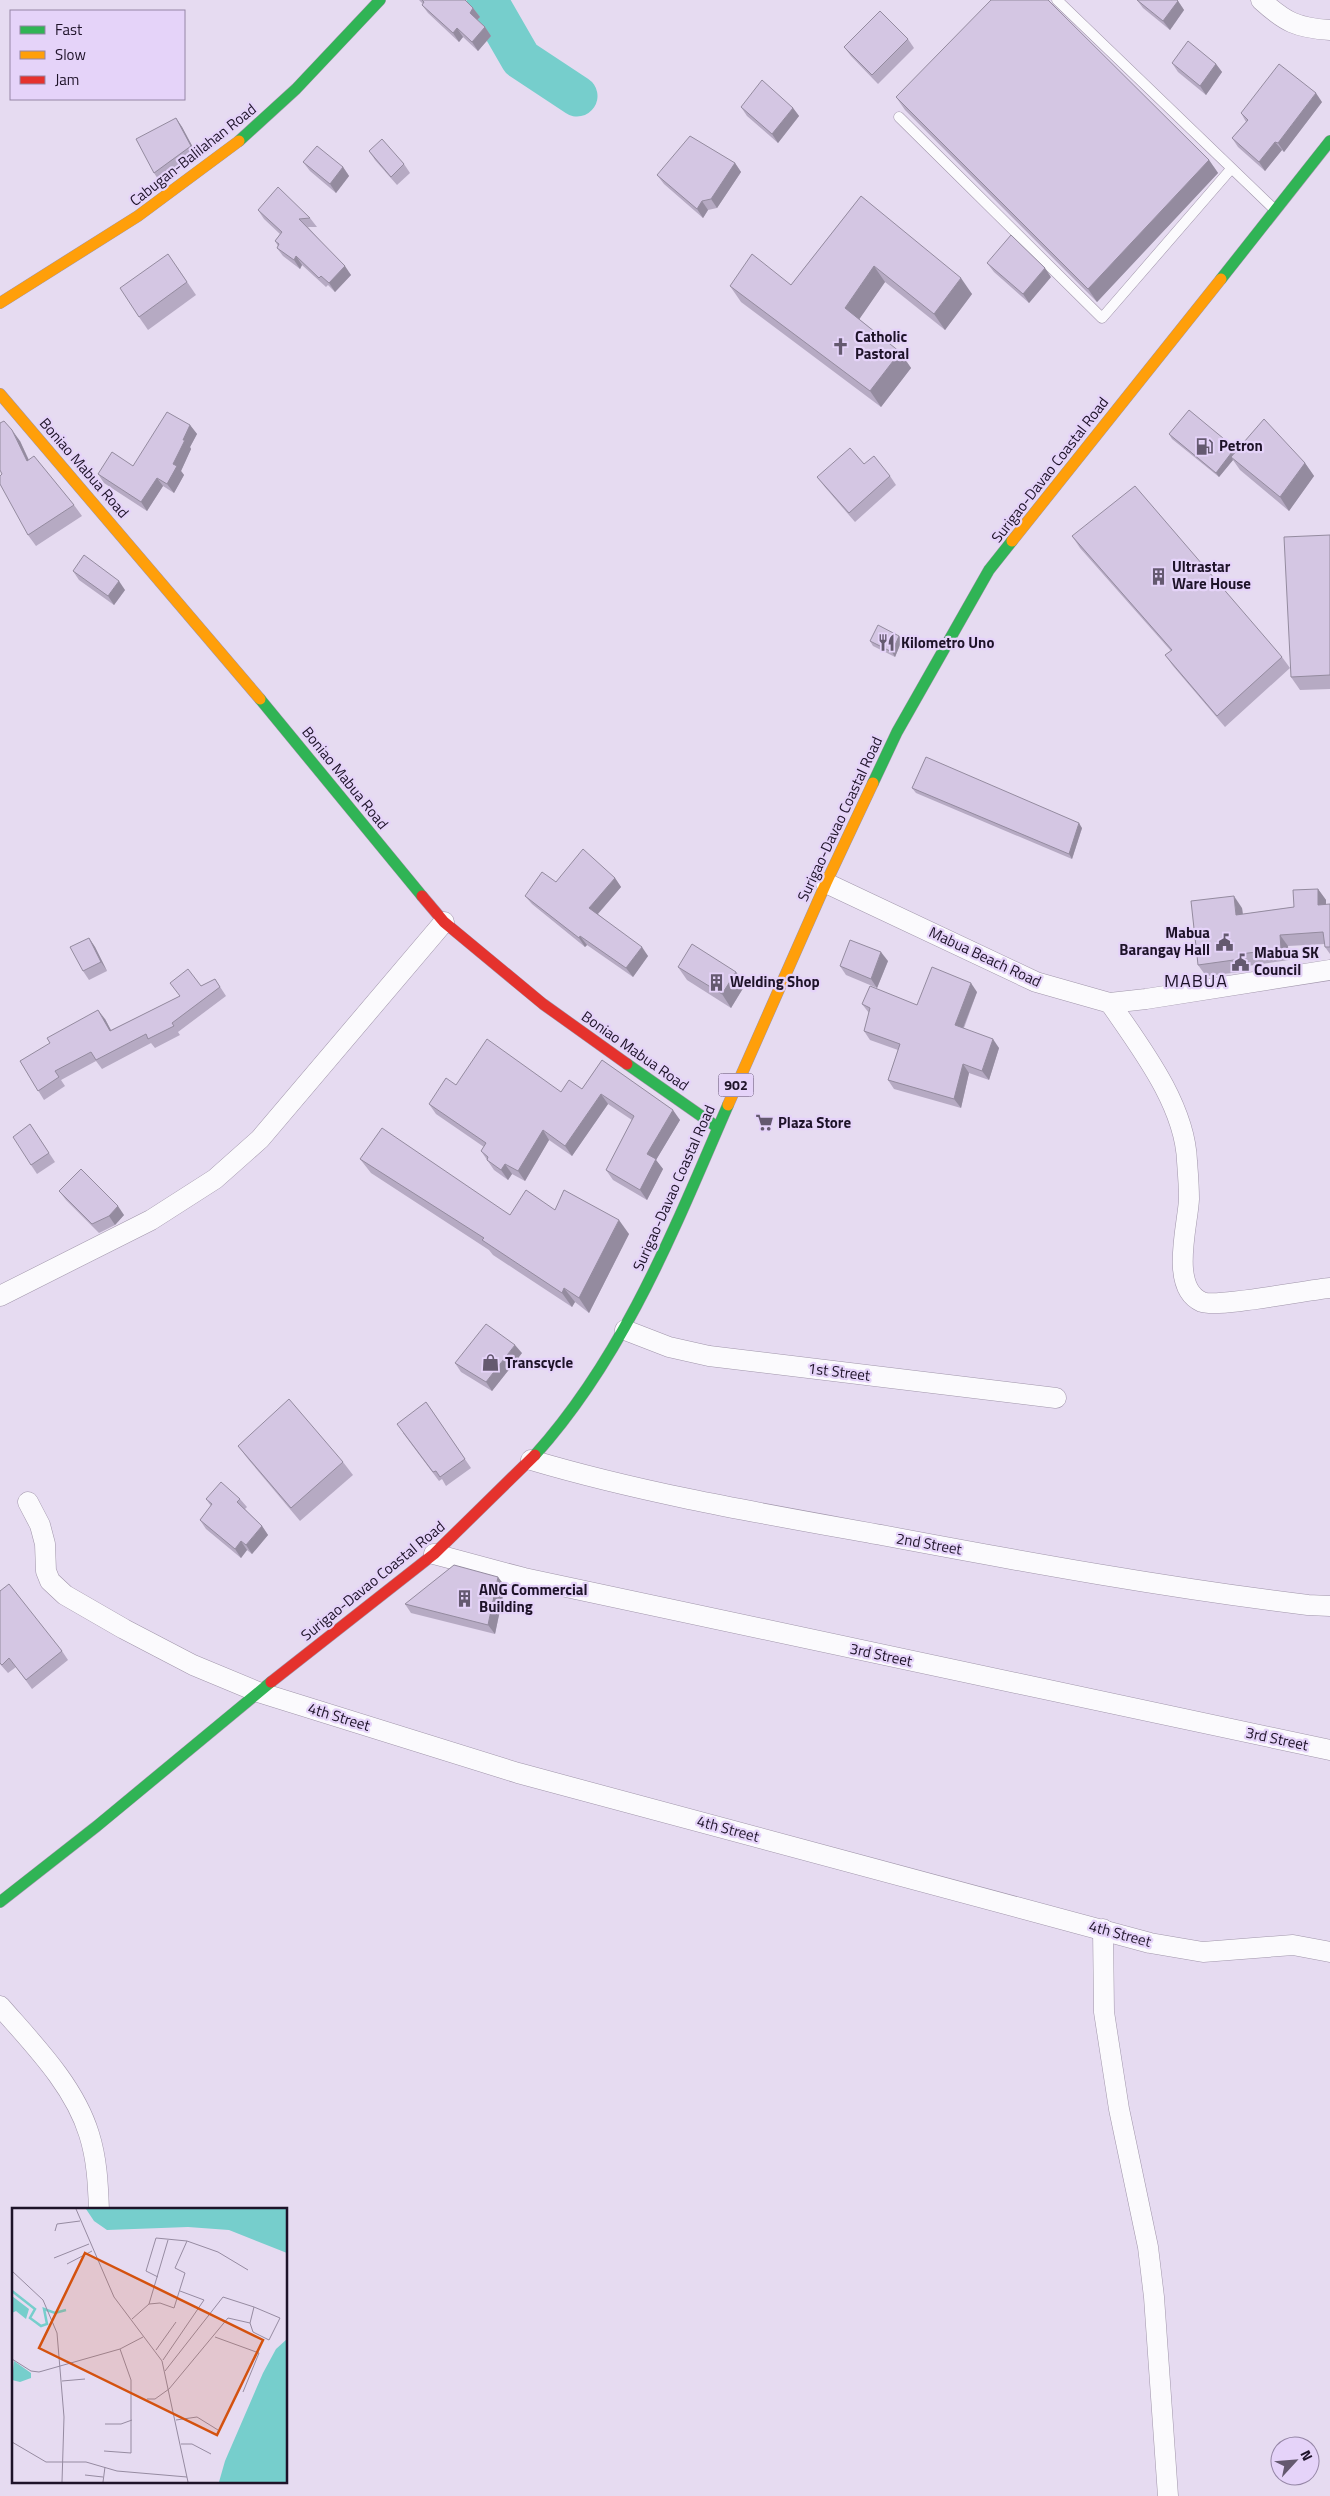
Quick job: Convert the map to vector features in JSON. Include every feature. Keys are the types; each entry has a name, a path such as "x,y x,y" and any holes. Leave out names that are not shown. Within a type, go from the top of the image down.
{"main road":[{"name":"Cabugan-Balilahan Road","path":"0,303 97,245 182,186 267,117 380,0"},
{"name":"Surigao-Davao Coastal Road","path":"0,1902 97,1826 258,1692 434,1554 531,1460 565,1422 625,1330 671,1236 717,1127 826,883 897,732 989,570 1330,141"},
{"name":"Boniao Mabua Road","path":"0,394 243,678 444,922 543,1004 717,1127"}],"street":[{"path":"1261,0 1281,18 1298,26 1330,30"},
{"name":"Mabua Beach Road","path":"826,883 1036,982 1110,1003 1146,1000 1330,970"},
{"path":"0,1296 152,1220 215,1179 260,1139 444,922"},
{"path":"1110,1003 1155,1072 1180,1119 1187,1149 1189,1200 1182,1249 1183,1274 1192,1295 1203,1302 1234,1302 1330,1288"},
{"name":"1st Street","path":"625,1330 669,1347 709,1356 1056,1398"},
{"name":"2nd Street","path":"531,1460 621,1485 801,1521 1137,1582 1298,1604 1330,1606"},
{"name":"4th Street","path":"28,1502 40,1525 46,1544 46,1571 50,1581 65,1595 124,1629 193,1665 258,1692 518,1773 1150,1943 1203,1952 1293,1945 1330,1952"},
{"name":"3rd Street","path":"434,1554 524,1578 1330,1750"},
{"path":"1103,1930 1104,2012 1119,2109 1148,2247 1154,2297 1168,2496"},
{"path":"0,2006 35,2046 71,2095 89,2134 98,2173 100,2208"}],"lane":[{"path":"1057,0 1275,210"},
{"path":"899,117 1102,318 1232,169"}],"building":[{"path":"422,0 465,0 473,8 470,13 485,27 472,42 457,28 453,33 422,5 424,2"},
{"path":"991,0 1048,0 1209,160 1088,289 896,97"},
{"path":"1137,0 1177,0 1178,1 1163,21"},
{"path":"880,11 908,39 872,75 844,47"},
{"path":"1188,41 1216,64 1200,86 1172,63"},
{"path":"1279,64 1316,93 1278,143 1275,142 1259,162 1232,138 1248,120 1241,113"},
{"path":"762,80 793,108 772,134 741,107"},
{"path":"176,118 191,146 154,173 136,139"},
{"path":"690,136 735,163 711,199 702,201 697,209 657,175"},
{"path":"382,139 404,164 391,177 369,151"},
{"path":"317,146 343,167 330,184 303,162"},
{"path":"278,187 310,218 299,219 345,266 329,283 321,276 319,278 296,256 294,260 277,248 279,244 275,241 282,232 258,210"},
{"path":"861,196 961,278 934,314 874,266 845,308 900,352 870,391 730,286 752,254 791,285"},
{"path":"1011,235 1045,268 1023,294 987,263"},
{"path":"168,254 187,282 139,317 120,288"},
{"name":"Petron","path":"1189,410 1235,448 1216,473 1169,434"},
{"path":"167,412 190,425 173,464 177,466 167,484 157,478 141,502 98,474 112,452 133,466"},
{"path":"1264,419 1305,463 1280,497 1231,457"},
{"path":"4,421 12,430 27,461 34,456 74,505 28,535 0,484 0,476 2,474 0,470 0,423"},
{"path":"850,448 864,464 874,456 890,476 849,513 817,477"},
{"name":"Ultrastar Ware House","path":"1135,486 1282,657 1217,716 1165,655 1172,650 1072,536"},
{"path":"1330,535 1330,675 1291,677 1284,537"},
{"path":"84,555 119,581 108,596 73,571"},
{"name":"Kilometro Uno","path":"878,625 899,636 892,652 870,641"},
{"path":"926,757 1079,823 1069,854 912,788"},
{"path":"583,849 615,878 589,908 642,947 626,968 580,936 579,938 525,896 542,872 556,882"},
{"path":"1318,889 1318,905 1330,904 1330,947 1325,947 1323,932 1280,935 1281,949 1240,954 1241,959 1198,965 1191,901 1234,896 1236,915 1294,907 1293,890"},
{"path":"89,938 101,962 83,971 70,947"},
{"path":"850,940 881,952 871,979 840,966"},
{"path":"692,944 736,972 722,994 678,967"},
{"path":"932,967 971,983 955,1025 993,1039 982,1071 963,1064 954,1099 888,1080 900,1044 864,1031 870,1008 862,1004 870,986 917,1005"},
{"path":"188,969 201,986 215,979 220,987 172,1023 174,1026 148,1039 146,1034 96,1060 91,1052 55,1071 59,1077 38,1091 20,1061 50,1043 47,1038 98,1010 110,1031 180,996 170,983"},
{"path":"487,1039 561,1092 569,1080 582,1089 602,1060 673,1110 647,1154 656,1159 640,1190 606,1170 634,1116 601,1094 565,1146 543,1130 518,1171 505,1164 501,1170 487,1160 488,1157 481,1151 486,1143 429,1104 446,1078 456,1085"},
{"path":"30,1124 49,1153 31,1165 13,1137"},
{"path":"382,1128 510,1215 526,1190 555,1210 564,1190 619,1220 579,1298 564,1288 562,1293 482,1240 484,1238 360,1159"},
{"path":"81,1169 118,1206 109,1216 92,1224 59,1191"},
{"name":"Transcycle","path":"486,1324 515,1345 486,1382 455,1363"},
{"path":"289,1399 343,1462 291,1508 238,1446"},
{"path":"426,1402 465,1459 440,1477 436,1471 433,1472 397,1424"},
{"path":"221,1482 240,1499 237,1502 262,1526 246,1545 241,1541 235,1549 200,1520 212,1504 206,1499"},
{"name":"ANG Commercial Building","path":"454,1565 498,1577 488,1625 405,1604"},
{"path":"9,1584 62,1651 26,1680 9,1658 2,1665 0,1663 0,1591"}],"waterway":[{"path":"487,0 521,59 577,96"}],"traffic: fast":[{"path":"239,141 296,89 380,0"},
{"path":"1221,279 1330,141"},
{"path":"873,783 897,732 989,570 1012,541"},
{"path":"260,699 422,896"},
{"path":"627,1064 717,1127"},
{"path":"535,1455 567,1416 596,1375 622,1332 667,1243 728,1105"},
{"path":"0,1902 97,1826 271,1682"}],"traffic: slow":[{"path":"0,303 138,216 239,141"},
{"path":"1012,541 1221,279"},
{"path":"0,394 260,699"},
{"path":"728,1105 826,883 873,783"}],"traffic: jam":[{"path":"422,896 444,922 543,1004 627,1064"},
{"path":"271,1682 434,1554 535,1455"}],"place":[{"name":"Catholic Pastoral","path":"841,346"},
{"name":"Petron","path":"1205,446"},
{"name":"Ultrastar Ware House","path":"1158,576"},
{"name":"Kilometro Uno","path":"887,643"},
{"name":"Mabua Barangay Hall","path":"1224,942"},
{"name":"Mabua SK Council","path":"1240,962"},
{"name":"Welding Shop","path":"716,982"},
{"name":"Plaza Store","path":"764,1123"},
{"name":"Transcycle","path":"491,1363"},
{"name":"ANG Commercial Building","path":"465,1599"}],"district":[{"name":"MABUA","path":"1196,981"}]}
